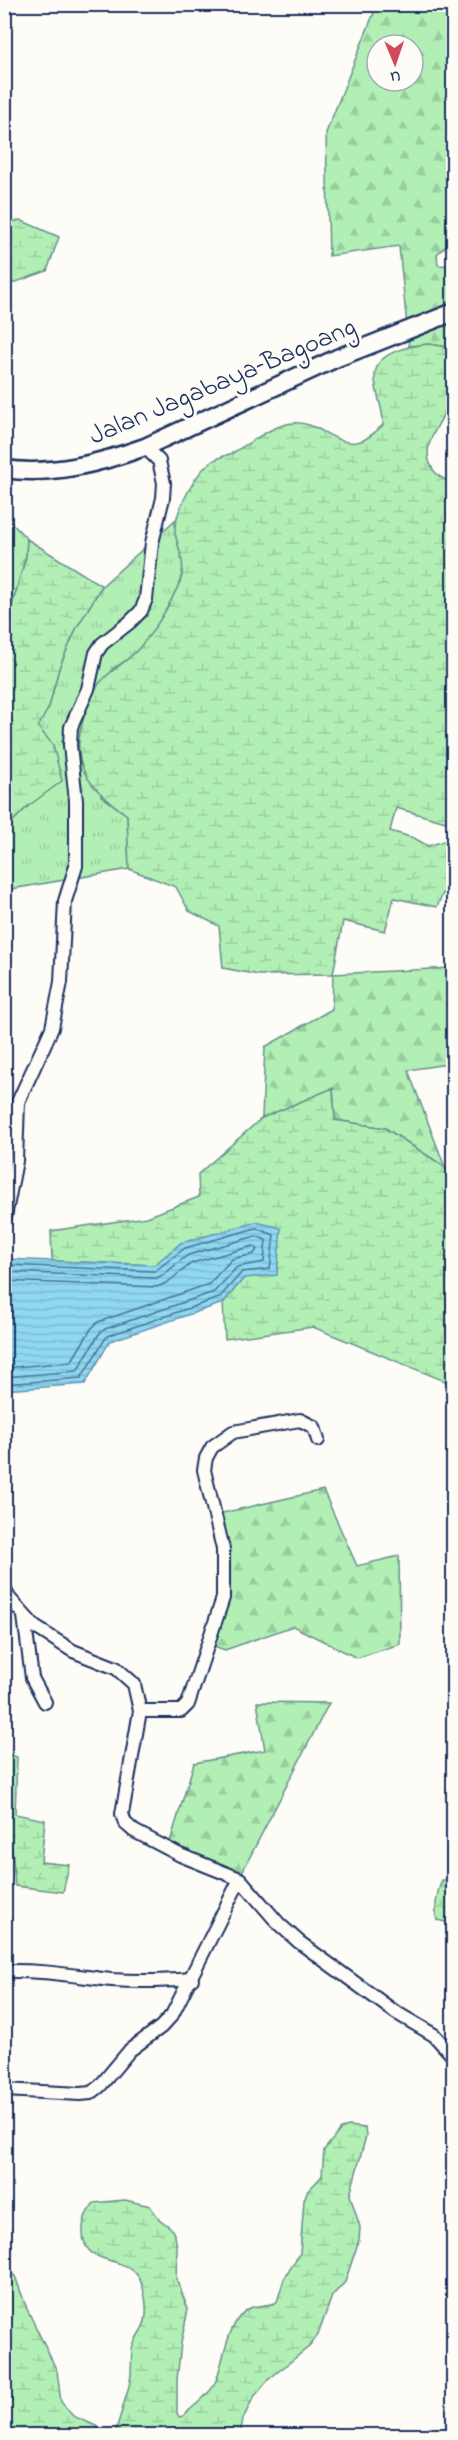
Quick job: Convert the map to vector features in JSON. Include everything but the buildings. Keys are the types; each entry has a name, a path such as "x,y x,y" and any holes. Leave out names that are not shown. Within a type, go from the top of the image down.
{"street":[{"name":"Jalan Jagabaya–Bagoang","path":"4,469 46,471 92,464 145,447 337,358 453,312"},
{"path":"4,1222 16,1161 18,1102 52,1028 61,982 65,901 76,866 76,801 70,727 88,689 96,652 102,644 141,611 146,599 152,543 163,498 164,483 159,461 145,447"},
{"path":"140,1711 181,1711 188,1704 223,1598 223,1549 204,1470 206,1458 212,1447 233,1432 300,1420 314,1427 318,1440"},
{"path":"4,1589 9,1598 35,1627 73,1651 116,1668 134,1683 140,1711 122,1814 125,1823 134,1831 180,1855 240,1880 279,1924 299,1942 395,2012 434,2035 453,2056"},
{"path":"24,1616 32,1678 45,1702"},
{"path":"4,2090 92,2093 130,2050 161,2027 172,2015 240,1880"},
{"path":"4,1971 37,1970 150,1982 192,1979"}],"green space":[{"path":"377,5 453,5 453,239 437,254 438,265 453,266 453,348 429,344 409,346 399,246 329,256 326,133 365,35 365,93 425,93 425,33 366,33"},
{"path":"20,220 59,237 47,271 5,286 5,224"},
{"path":"429,344 453,348 455,383 450,403 434,432 428,451 429,461 434,471 453,482 453,824 396,808 390,831 414,838 428,846 444,841 453,843 453,897 443,893 437,907 394,898 385,931 343,921 333,974 259,975 223,968 219,926 189,911 176,887 129,869 127,815 92,785 81,762 80,734 88,704 99,684 146,640 180,582 183,569 175,525 192,484 205,467 285,424 302,423 344,441 364,440 383,425 375,378 380,362 394,352 412,346"},
{"path":"4,515 27,539 26,556 9,616 5,619"},
{"path":"175,520 182,555 182,576 164,614 147,639 132,656 112,669 101,796 127,815 129,869 5,890 5,829 27,807 53,745 37,727 49,707 59,668 77,627 102,586"},
{"path":"27,539 102,586 77,627 59,668 49,707 38,727 53,745 62,781 27,807 5,829 5,619 9,616 26,557"},
{"path":"453,968 453,1063 408,1070 445,1167 385,1128 335,1120 333,1088 262,1118 265,1047 332,1009 333,974"},
{"path":"333,1088 335,1120 385,1128 445,1167 454,1189 453,1393 445,1381 313,1327 225,1339 223,1303 244,1278 181,1243 155,1265 52,1261 51,1231 147,1217 199,1197 198,1174 262,1118"},
{"path":"323,1490 357,1566 399,1556 400,1644 357,1658 293,1626 225,1650 202,1642 227,1588 218,1514"},
{"path":"257,1702 329,1703 237,1882 170,1842 194,1763 265,1750"},
{"path":"5,1753 17,1757 15,1814 45,1820 41,1862 69,1865 63,1892 15,1886 12,1848 5,1847"},
{"path":"442,1880 453,1880 453,1924 437,1920 436,1900"},
{"path":"348,2126 365,2128 366,2136 350,2195 360,2227 359,2240 345,2282 332,2296 318,2335 310,2346 269,2379 253,2398 243,2419 240,2435 112,2435 116,2430 131,2378 133,2346 144,2325 146,2306 142,2284 134,2271 98,2257 90,2252 85,2244 83,2224 94,2203 125,2200 150,2206 159,2219 171,2228 175,2236 176,2278 188,2309 177,2380 177,2413 179,2417 183,2416 213,2387 236,2321 250,2308 277,2302 284,2279 300,2253 304,2200 307,2192 322,2176 324,2150 341,2129"},
{"path":"5,2269 15,2276 27,2309 57,2371 61,2402 73,2416 96,2426 105,2435 28,2436 5,2431"}],"water":[{"path":"256,1222 281,1228 277,1275 244,1278 223,1303 110,1341 85,1384 5,1390 5,1259 154,1265 181,1243"}]}
